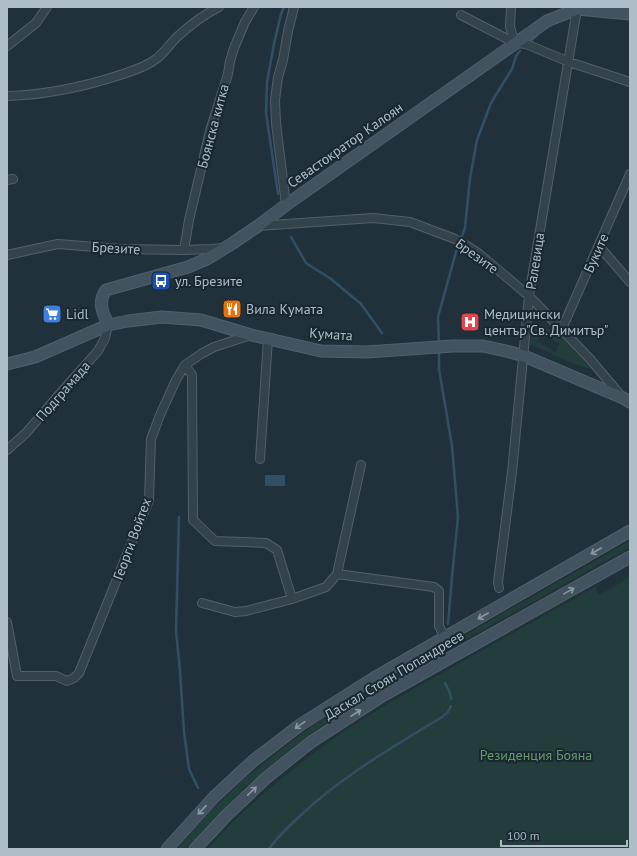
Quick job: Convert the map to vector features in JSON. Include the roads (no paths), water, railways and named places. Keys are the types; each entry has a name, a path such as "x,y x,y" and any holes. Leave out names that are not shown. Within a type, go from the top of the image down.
{"main road":[{"name":"Севастократор Калоян","path":"108,325 102,310 102,295 106,290 188,267 207,259 258,226 547,21 578,8 630,14"},
{"name":"Кумата","path":"7,364 35,357 108,325 128,320 162,317 201,320 251,335 321,351 367,352 431,347 483,346 524,356 627,400"},
{"name":"Даскал Стоян Попандреев","path":"167,849 214,797 253,761 300,724 374,678 630,531"},
{"name":"Даскал Стоян Попандреев","path":"195,849 226,816 266,778 311,742 382,696 630,557"}],"street":[{"path":"7,46 36,23 48,7"},
{"path":"7,96 40,94 77,87 113,77 146,65 156,58 190,25 205,14 219,7"},
{"name":"Боянска китка","path":"184,250 189,220 210,131 226,80 230,60 245,22 254,7"},
{"path":"286,205 276,123 275,100 278,78 294,7"},
{"path":"511,7 510,27 515,43"},
{"name":"Ралевица","path":"499,588 498,582 512,472 529,296 578,8"},
{"path":"461,15 515,43 526,44 569,62 630,82"},
{"name":"Буките","path":"561,331 630,174"},
{"name":"Брезите","path":"258,226 373,218 410,222 455,239 478,253 529,296 627,400"},
{"name":"Брезите","path":"7,255 58,244 121,249 184,250 226,247"},
{"path":"599,246 630,282"},
{"name":"Подграмада","path":"7,450 26,433 98,351 105,338 108,325"},
{"name":"Георги Войтех","path":"7,622 17,676 56,676 68,681 79,673 149,500 151,439 176,380 185,365 201,354 214,347 251,335"},
{"path":"260,459 268,339"},
{"path":"185,365 192,374 193,520 215,541 266,543 277,550 291,597"},
{"path":"202,603 235,612 246,611 326,587 337,574 361,465"},
{"name":"Даскал Стоян Попандреев","path":"337,574 434,587 439,591 439,626 445,638"}],"water":[{"path":"265,475 285,475 285,486 265,486"}],"waterway":[{"path":"278,194 266,113 267,82 274,44 284,7"},
{"path":"531,41 541,31"},
{"path":"439,345 438,317 456,252 465,228 470,178 477,140 491,103 512,69 516,56 520,51"},
{"path":"291,237 306,263 331,279 361,304 382,333"},
{"path":"439,350 439,369 452,446 458,517 448,624"},
{"path":"179,517 176,631 184,732 189,769 198,788"},
{"path":"445,683 451,699"},
{"path":"269,849 288,827 316,801 350,775 442,717 448,712 451,706"}],"place":[{"name":"ул. Брезите","path":"161,281"},
{"name":"Вила Кумата","path":"232,309"},
{"name":"Lidl","path":"52,314"},
{"name":"Медицински център\"Св. Димитър\"","path":"470,322"}],"park label":[{"name":"Резиденция Бояна","path":"536,755"}]}
